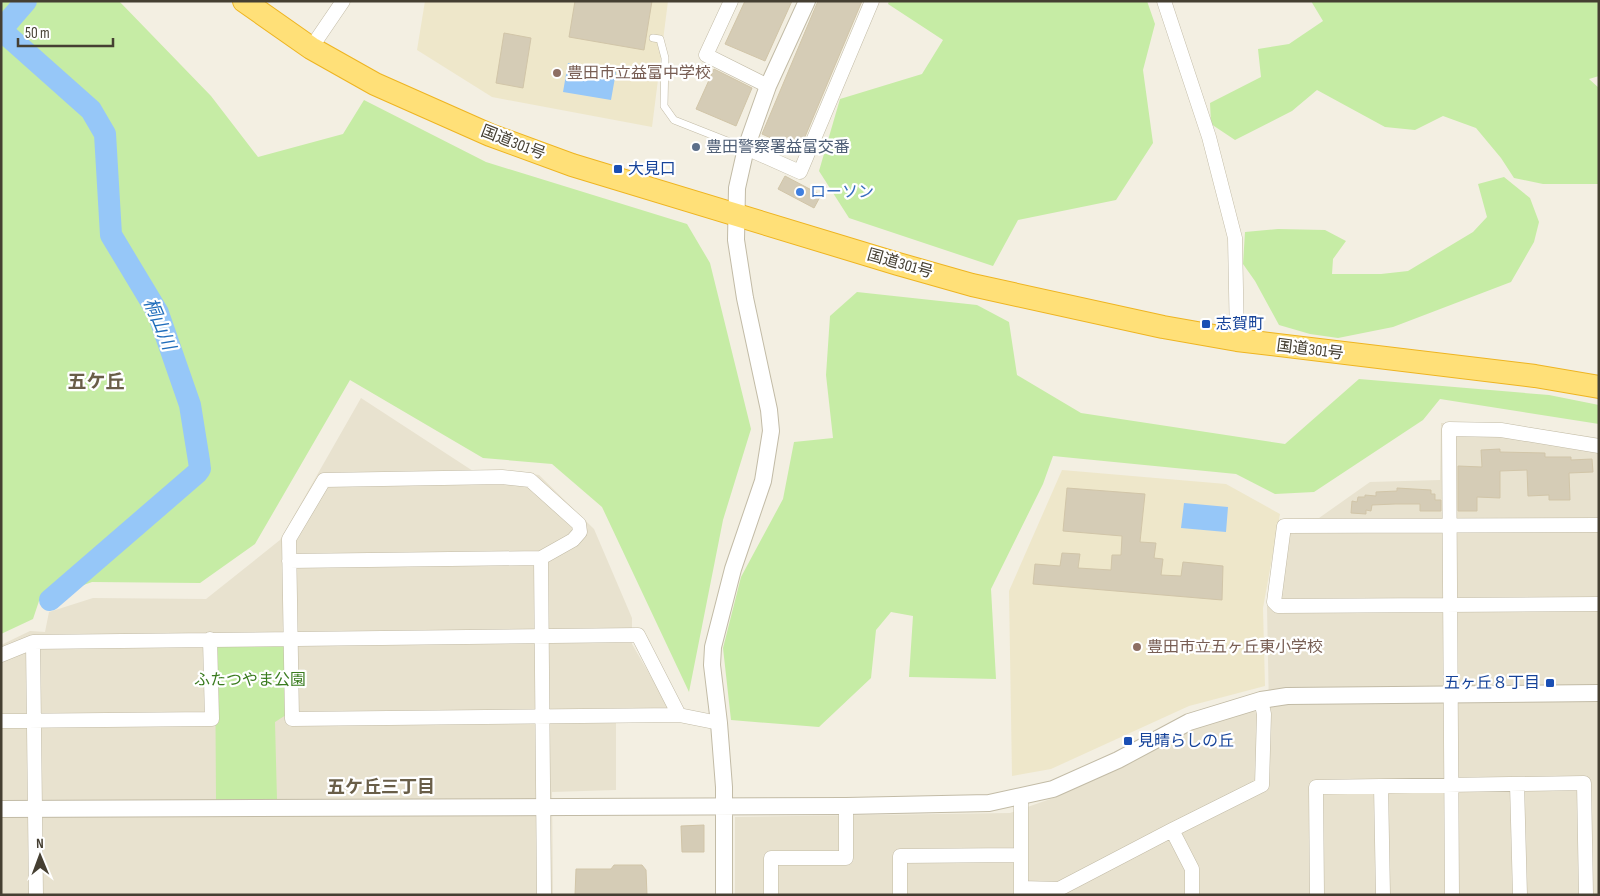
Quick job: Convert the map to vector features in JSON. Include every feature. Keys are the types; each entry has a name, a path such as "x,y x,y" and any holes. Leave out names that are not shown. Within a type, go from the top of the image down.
{"highway":[{"name":"国道301号","path":"244,1 311,48 374,84 490,136 572,165 972,285 1163,327 1237,340 1534,376 1599,387"}],"street":[{"path":"311,48 343,1"},
{"path":"731,1 706,55 768,86"},
{"path":"724,895 724,787 712,665 713,647 733,569 763,481 771,431 769,410 745,298 736,240 737,188 746,148 768,86 807,1"},
{"path":"746,148 800,172 872,1"},
{"path":"1164,1 1209,137 1235,238 1237,340"},
{"path":"1452,895 1448,430 1501,430 1599,446"},
{"path":"290,560 541,558 573,540 580,532 579,524 530,480 502,477 324,480 289,539 292,719 678,715 719,723"},
{"path":"1599,525 1284,526 1274,602 1278,606 1599,604"},
{"path":"541,558 544,895"},
{"path":"1,655 33,642 290,638 542,638 638,635 678,715"},
{"path":"1,721 212,718 210,639"},
{"path":"33,642 36,895"},
{"path":"1,809 846,806 989,803 1053,789 1118,760 1190,722 1261,700 1287,696 1450,693 1599,694"},
{"path":"1021,796 1021,892 1060,889 1262,785 1264,714 1261,700"},
{"path":"1317,895 1316,787 1584,783 1586,895"},
{"path":"1517,784 1520,895"},
{"path":"1382,786 1382,895"},
{"path":"771,895 771,858 846,858 846,806"},
{"path":"1172,830 1192,869 1192,895"},
{"path":"900,895 900,856 1021,855"}],"lane":[{"path":"653,38 660,38 665,58 664,106 674,120 746,148"}],"shaded area":[{"name":"豊田市立益富中学校","path":"425,1 668,1 652,127 492,97 417,50"},
{"path":"361,398 473,471 504,470 539,475 594,529 632,618 632,644 665,701 673,721 616,723 616,790 552,792 553,895 1,895 1,645 30,631 45,632 49,612 93,598 206,599 280,540"},
{"path":"1441,423 1501,423 1599,438 1599,895 735,895 735,817 1010,813 1056,797 1192,729 1248,712 1269,710 1267,607 1284,519 1319,518 1370,482 1440,480"},
{"name":"豊田市立五ヶ丘東小学校","path":"1062,470 1226,484 1280,514 1263,608 1265,686 1189,706 1051,769 1012,776 1009,591"}],"green space":[{"path":"1,1 119,1 211,96 258,157 343,134 364,100 486,162 687,224 710,263 751,429 723,520 689,692 602,507 552,464 483,458 350,380 255,544 200,583 92,582 39,601 33,619 1,634"},
{"path":"889,1 1147,1 1155,24 1143,70 1153,143 1116,200 1018,220 993,266 849,218 819,171 840,99 922,74 943,40 888,4"},
{"path":"1311,1 1599,1 1599,76 1589,79 1599,88 1599,184 1543,184 1514,178 1501,158 1476,128 1443,116 1415,130 1385,127 1317,90 1292,111 1235,140 1211,124 1210,103 1261,77 1258,49 1289,44 1323,21"},
{"path":"1504,177 1530,198 1539,222 1534,242 1511,282 1393,327 1338,338 1310,334 1279,325 1255,281 1243,264 1245,232 1278,229 1325,230 1346,241 1333,259 1332,274 1381,274 1408,271 1473,232 1487,217 1478,184"},
{"path":"857,292 977,305 1009,322 1017,375 1081,413 1285,444 1359,379 1549,395 1599,405 1599,424 1440,399 1423,420 1314,492 1275,494 1236,474 1053,456 1043,484 991,589 996,679 909,677 913,616 891,612 876,630 871,678 819,727 731,720 723,648 741,577 783,499 794,442 833,438 826,375 830,316"},
{"name":"ふたつやま公園","path":"285,644 286,715 275,722 277,800 216,800 215,645"}],"water":[{"path":"568,63 616,72 611,100 563,92"},
{"path":"1184,503 1228,507 1226,532 1181,528"}],"building":[{"path":"575,1 652,1 644,50 569,37"},
{"path":"745,1 792,1 765,61 725,44"},
{"path":"818,1 862,1 799,151 762,134"},
{"path":"504,33 531,38 523,88 496,83"},
{"path":"714,69 752,88 736,126 696,109"},
{"name":"ローソン","path":"785,176 821,195 814,208 778,189"},
{"path":"1500,449 1500,452 1545,453 1545,457 1571,457 1571,460 1592,459 1593,472 1569,473 1570,500 1549,500 1549,495 1528,496 1527,470 1500,471 1500,498 1477,497 1477,511 1458,511 1458,466 1482,467 1481,450"},
{"path":"1067,488 1145,494 1140,542 1156,543 1154,558 1163,559 1161,575 1181,576 1183,562 1223,566 1222,600 1033,584 1035,564 1060,566 1062,553 1080,554 1078,568 1111,570 1112,555 1121,555 1122,536 1063,531"},
{"path":"1397,488 1431,490 1431,494 1435,494 1435,500 1441,500 1441,511 1420,511 1420,504 1395,504 1372,505 1371,511 1366,510 1366,514 1351,513 1352,501 1357,502 1358,497 1365,497 1365,495 1376,496 1376,492 1397,491"},
{"path":"704,825 704,852 682,852 681,826"},
{"path":"614,865 642,865 646,870 647,895 575,895 576,869 611,869"}],"waterway":[{"name":"桐山川","path":"26,1 1,30 91,110 105,134 111,235 158,313 190,405 200,469 50,600"}],"place":[{"name":"豊田市立益富中学校","path":"557,73"},
{"name":"豊田警察署益富交番","path":"696,147"},
{"name":"大見口","path":"618,169"},
{"name":"ローソン","path":"800,192"},
{"name":"志賀町","path":"1206,324"},
{"name":"豊田市立五ヶ丘東小学校","path":"1137,647"},
{"name":"五ヶ丘８丁目","path":"1550,683"},
{"name":"見晴らしの丘","path":"1128,741"}],"district":[{"name":"五ケ丘","path":"96,382"},
{"name":"五ケ丘三丁目","path":"381,787"}]}
